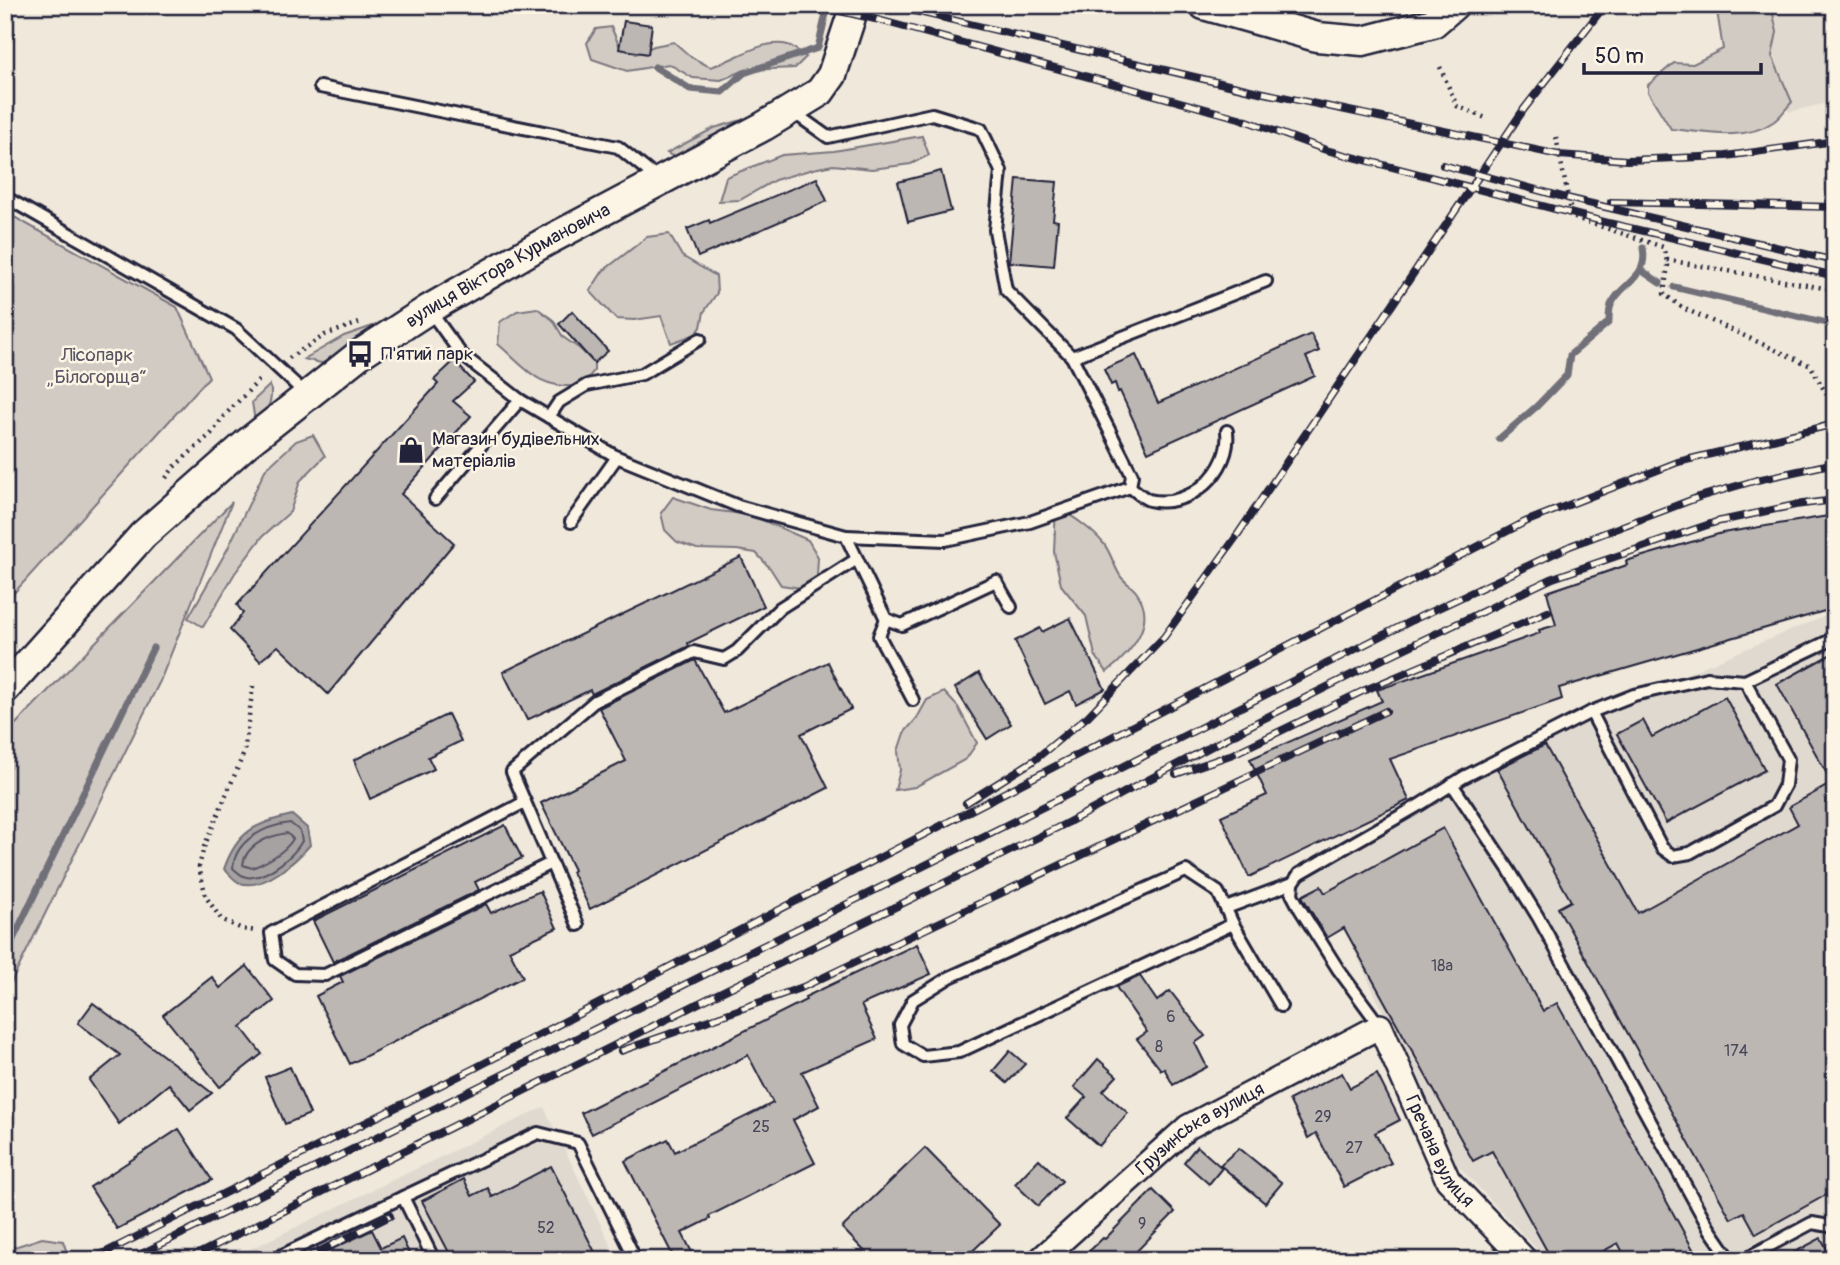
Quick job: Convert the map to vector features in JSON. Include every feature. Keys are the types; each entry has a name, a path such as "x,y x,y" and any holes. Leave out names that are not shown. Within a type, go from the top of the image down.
{"street":[{"name":"вулиця Віктора Курмановича","path":"5,689 143,535 246,444 360,354 429,309 659,180 810,100 827,85 855,5"},
{"path":"1204,5 1317,37 1363,41 1433,23 1454,5"},
{"name":"Грузинська вулиця","path":"1040,1260 1188,1127 1380,1026"},
{"name":"Гречана вулиця","path":"1380,1026 1448,1180 1525,1260"}],"lane":[{"path":"320,87 618,147 659,180"},
{"path":"791,111 828,137 932,114 982,129 1001,171 995,230 1006,290 1072,356 1132,475 1130,487"},
{"path":"5,198 236,329 307,395"},
{"path":"1072,356 1266,281"},
{"path":"429,309 461,354 520,400 617,457 738,506 846,536 945,540 1030,522 1130,487"},
{"path":"550,417 559,402 587,385 642,374 700,339"},
{"path":"435,499 520,400"},
{"path":"1130,487 1148,500 1180,499 1211,480 1229,445 1227,431"},
{"path":"571,522 617,457"},
{"path":"846,536 886,619 902,625 996,581 1011,607"},
{"path":"578,925 512,772 595,701 694,652 723,659 737,651 780,608 857,559"},
{"path":"886,619 879,636 913,700"},
{"path":"1380,1026 1338,969 1292,894 1293,883 1299,874 1452,785 1591,712 1634,695 1707,678 1745,681 1835,638"},
{"path":"1591,712 1662,848 1673,856 1690,853 1774,806 1785,785 1788,759 1745,681"},
{"path":"1452,785 1538,917 1709,1228 1731,1260"},
{"path":"525,802 271,933 275,960 295,974 325,975 551,863"},
{"path":"1233,923 959,1052 923,1056 903,1044 900,1025 913,1000 950,977 1186,871 1218,892 1281,1006"},
{"path":"1226,908 1293,883"},
{"path":"272,1260 538,1133 578,1143 636,1260"},
{"path":"403,1197 434,1260"},
{"path":"1743,1260 1812,1223 1835,1227"}],"path":[{"path":"1440,67 1457,106 1488,119"},
{"path":"1556,137 1572,217 1663,247 1668,276 1664,294 1683,308 1811,366 1829,399 1835,419"},
{"path":"1666,260 1835,290"},
{"path":"224,416 262,377"},
{"path":"253,686 244,753 204,846 199,867 206,897 221,919 242,929 271,933"}],"shaded area":[{"path":"1748,5 1835,5 1835,101 1789,112 1761,54"},
{"path":"1835,612 1835,1260 1547,1260 1454,1161 1344,929 1321,941 1290,881 1568,723"},
{"path":"544,1107 618,1260 228,1260"}],"green space":[{"path":"1716,5 1771,5 1777,32 1772,56 1792,102 1776,120 1749,132 1724,134 1671,129 1648,92 1648,85 1674,63 1693,64 1723,49"},
{"path":"611,27 619,45 636,54 654,46 674,42 691,57 710,67 768,45 788,45 806,57 795,68 745,70 721,80 693,78 669,64 627,71 592,59 587,43 596,29"},
{"path":"749,118 680,155 674,157 667,153 714,128"},
{"path":"922,136 929,155 911,164 872,169 833,165 775,180 740,200 719,201 726,177 782,155 834,151"},
{"name":"Лісопарк „Білогорща“","path":"5,212 177,307 209,377 5,603"},
{"path":"669,234 682,256 716,276 717,293 704,312 701,327 696,334 671,343 661,316 634,320 616,319 590,291 603,271 647,237"},
{"path":"537,308 553,320 563,337 594,363 594,371 581,386 543,381 526,370 498,344 500,322 517,311"},
{"path":"396,318 329,362 304,359 344,336"},
{"path":"270,385 268,406 255,422 252,402"},
{"path":"313,435 325,456 300,481 290,512 263,536 235,573 203,627 188,618 227,550 265,470 296,441"},
{"path":"673,497 711,510 751,515 808,540 818,557 817,577 801,588 781,585 756,553 697,549 677,542 665,530 661,513"},
{"path":"232,502 160,681 5,995 5,735"},
{"path":"1056,506 1099,538 1121,577 1143,604 1143,626 1138,637 1132,647 1107,672 1095,655 1086,616 1061,585 1054,552"},
{"path":"944,692 958,707 977,743 966,759 915,787 895,790 900,770 898,751 904,733 927,700"},
{"path":"42,1238 63,1241 67,1253 56,1260 5,1260 5,1250"}],"water":[{"path":"292,815 307,828 310,845 297,859 279,873 259,883 240,883 224,869 235,846 249,831"}],"building":[{"path":"624,21 652,25 648,54 619,49"},
{"path":"941,171 951,211 908,222 898,182"},
{"path":"817,178 827,201 698,257 687,229 709,220 710,223"},
{"path":"1017,179 1057,182 1053,220 1058,221 1054,266 1009,262"},
{"path":"572,311 608,351 594,363 559,324"},
{"path":"1311,334 1319,351 1306,357 1315,376 1148,452 1120,391 1118,392 1115,383 1111,385 1104,369 1136,355 1158,403"},
{"path":"454,361 474,382 453,401 471,416 401,494 454,543 328,694 278,646 260,661 230,630 243,613 237,605 438,384 434,380"},
{"path":"1835,515 1835,608 1559,688 1562,699 1390,759 1409,800 1249,877 1221,816 1267,795 1250,759 1382,701 1377,690 1556,625 1547,592 1627,565 1626,561 1722,533"},
{"path":"741,557 764,606 592,694 590,690 527,720 503,672"},
{"path":"1070,618 1105,689 1076,704 1070,691 1045,704 1015,641 1040,628 1042,632"},
{"path":"1835,652 1835,1190 1756,1234 1744,1212 1731,1219 1558,908 1571,901 1497,769 1545,745 1638,913 1798,824 1789,807 1832,783 1777,684"},
{"path":"695,660 724,713 828,662 851,709 801,734 828,788 590,909 541,803 626,761 599,708"},
{"path":"979,673 1011,724 987,739 955,688"},
{"path":"1725,697 1765,770 1666,823 1617,734 1643,720 1652,737"},
{"path":"448,714 461,741 428,757 434,769 370,799 354,760"},
{"path":"505,825 522,858 475,882 479,890 333,962 313,921"},
{"path":"1443,828 1543,1011 1557,1003 1699,1260 1627,1260 1618,1243 1587,1260 1552,1260 1492,1151 1473,1161 1344,928 1327,938 1302,896 1321,886 1325,893"},
{"path":"540,891 557,928 509,950 523,977 350,1064 316,996 343,982 340,976 486,904 491,913"},
{"path":"917,944 931,974 861,1005 877,1039 802,1072 819,1106 793,1120 815,1163 709,1216 710,1219 682,1233 696,1260 675,1260 625,1161 668,1139 675,1152 773,1103 748,1055 592,1134 581,1113 806,1000 805,997"},
{"path":"247,966 274,1001 241,1027 262,1054 220,1087 163,1015 212,977 220,988"},
{"path":"1140,976 1157,1001 1170,991 1205,1036 1195,1043 1207,1067 1173,1085 1164,1068 1161,1070 1137,1039 1147,1032 1116,987"},
{"path":"93,1003 212,1093 190,1110 169,1084 119,1124 89,1080 120,1055 78,1023"},
{"path":"1010,1051 1025,1064 1007,1083 993,1071"},
{"path":"1098,1059 1117,1076 1103,1091 1128,1113 1099,1146 1067,1118 1086,1097 1074,1087"},
{"path":"290,1067 310,1114 285,1124 265,1077"},
{"path":"1342,1073 1350,1088 1377,1074 1400,1120 1375,1133 1391,1163 1344,1187 1316,1133 1308,1138 1289,1100"},
{"path":"179,1129 212,1180 117,1229 90,1187"},
{"path":"1197,1146 1222,1168 1209,1184 1184,1162"},
{"path":"925,1148 1000,1225 963,1260 873,1260 842,1228"},
{"path":"1239,1148 1282,1183 1265,1203 1220,1165"},
{"path":"1039,1159 1062,1181 1038,1206 1015,1184"},
{"path":"551,1166 599,1260 453,1260 422,1201 464,1179 472,1196 488,1188 492,1197"},
{"path":"1153,1190 1175,1212 1128,1260 1080,1260 1105,1239"},
{"path":"372,1230 381,1248 402,1238 412,1260 309,1260"},
{"path":"1821,1238 1833,1260 1780,1260"}],"waterway":[{"path":"655,67 690,89 722,92 744,73 818,48 828,5"},
{"path":"1499,439 1567,375 1570,355 1609,322 1610,307 1615,297 1642,267 1643,248"},
{"path":"1641,270 1660,283"},
{"path":"1674,287 1835,325"},
{"path":"5,956 153,648"}],"railway":[{"path":"814,5 875,19 1239,118 1326,150 1605,222 1835,276"},
{"path":"889,5 1250,90 1559,155 1627,160 1726,156 1835,141"},
{"path":"966,803 1033,761 1088,716 1164,637 1236,537 1524,109 1605,5"},
{"path":"1443,165 1567,198 1835,261"},
{"path":"1611,202 1835,207"},
{"path":"90,1260 473,1069 1525,522 1678,462 1835,424"},
{"path":"129,1260 1071,793 1415,619 1570,546 1699,497 1757,480 1835,463"},
{"path":"186,1260 709,998 1065,824 1259,721 1391,655 1553,578 1716,522 1795,505 1835,500"},
{"path":"1176,774 1233,754 1363,691 1548,612"},
{"path":"621,1051 803,987 1386,711"},
{"path":"302,1260 390,1216"}],"place":[{"name":"П'ятий парк","path":"360,354"},
{"name":"Магазин будівельних матеріалів","path":"411,450"}]}
